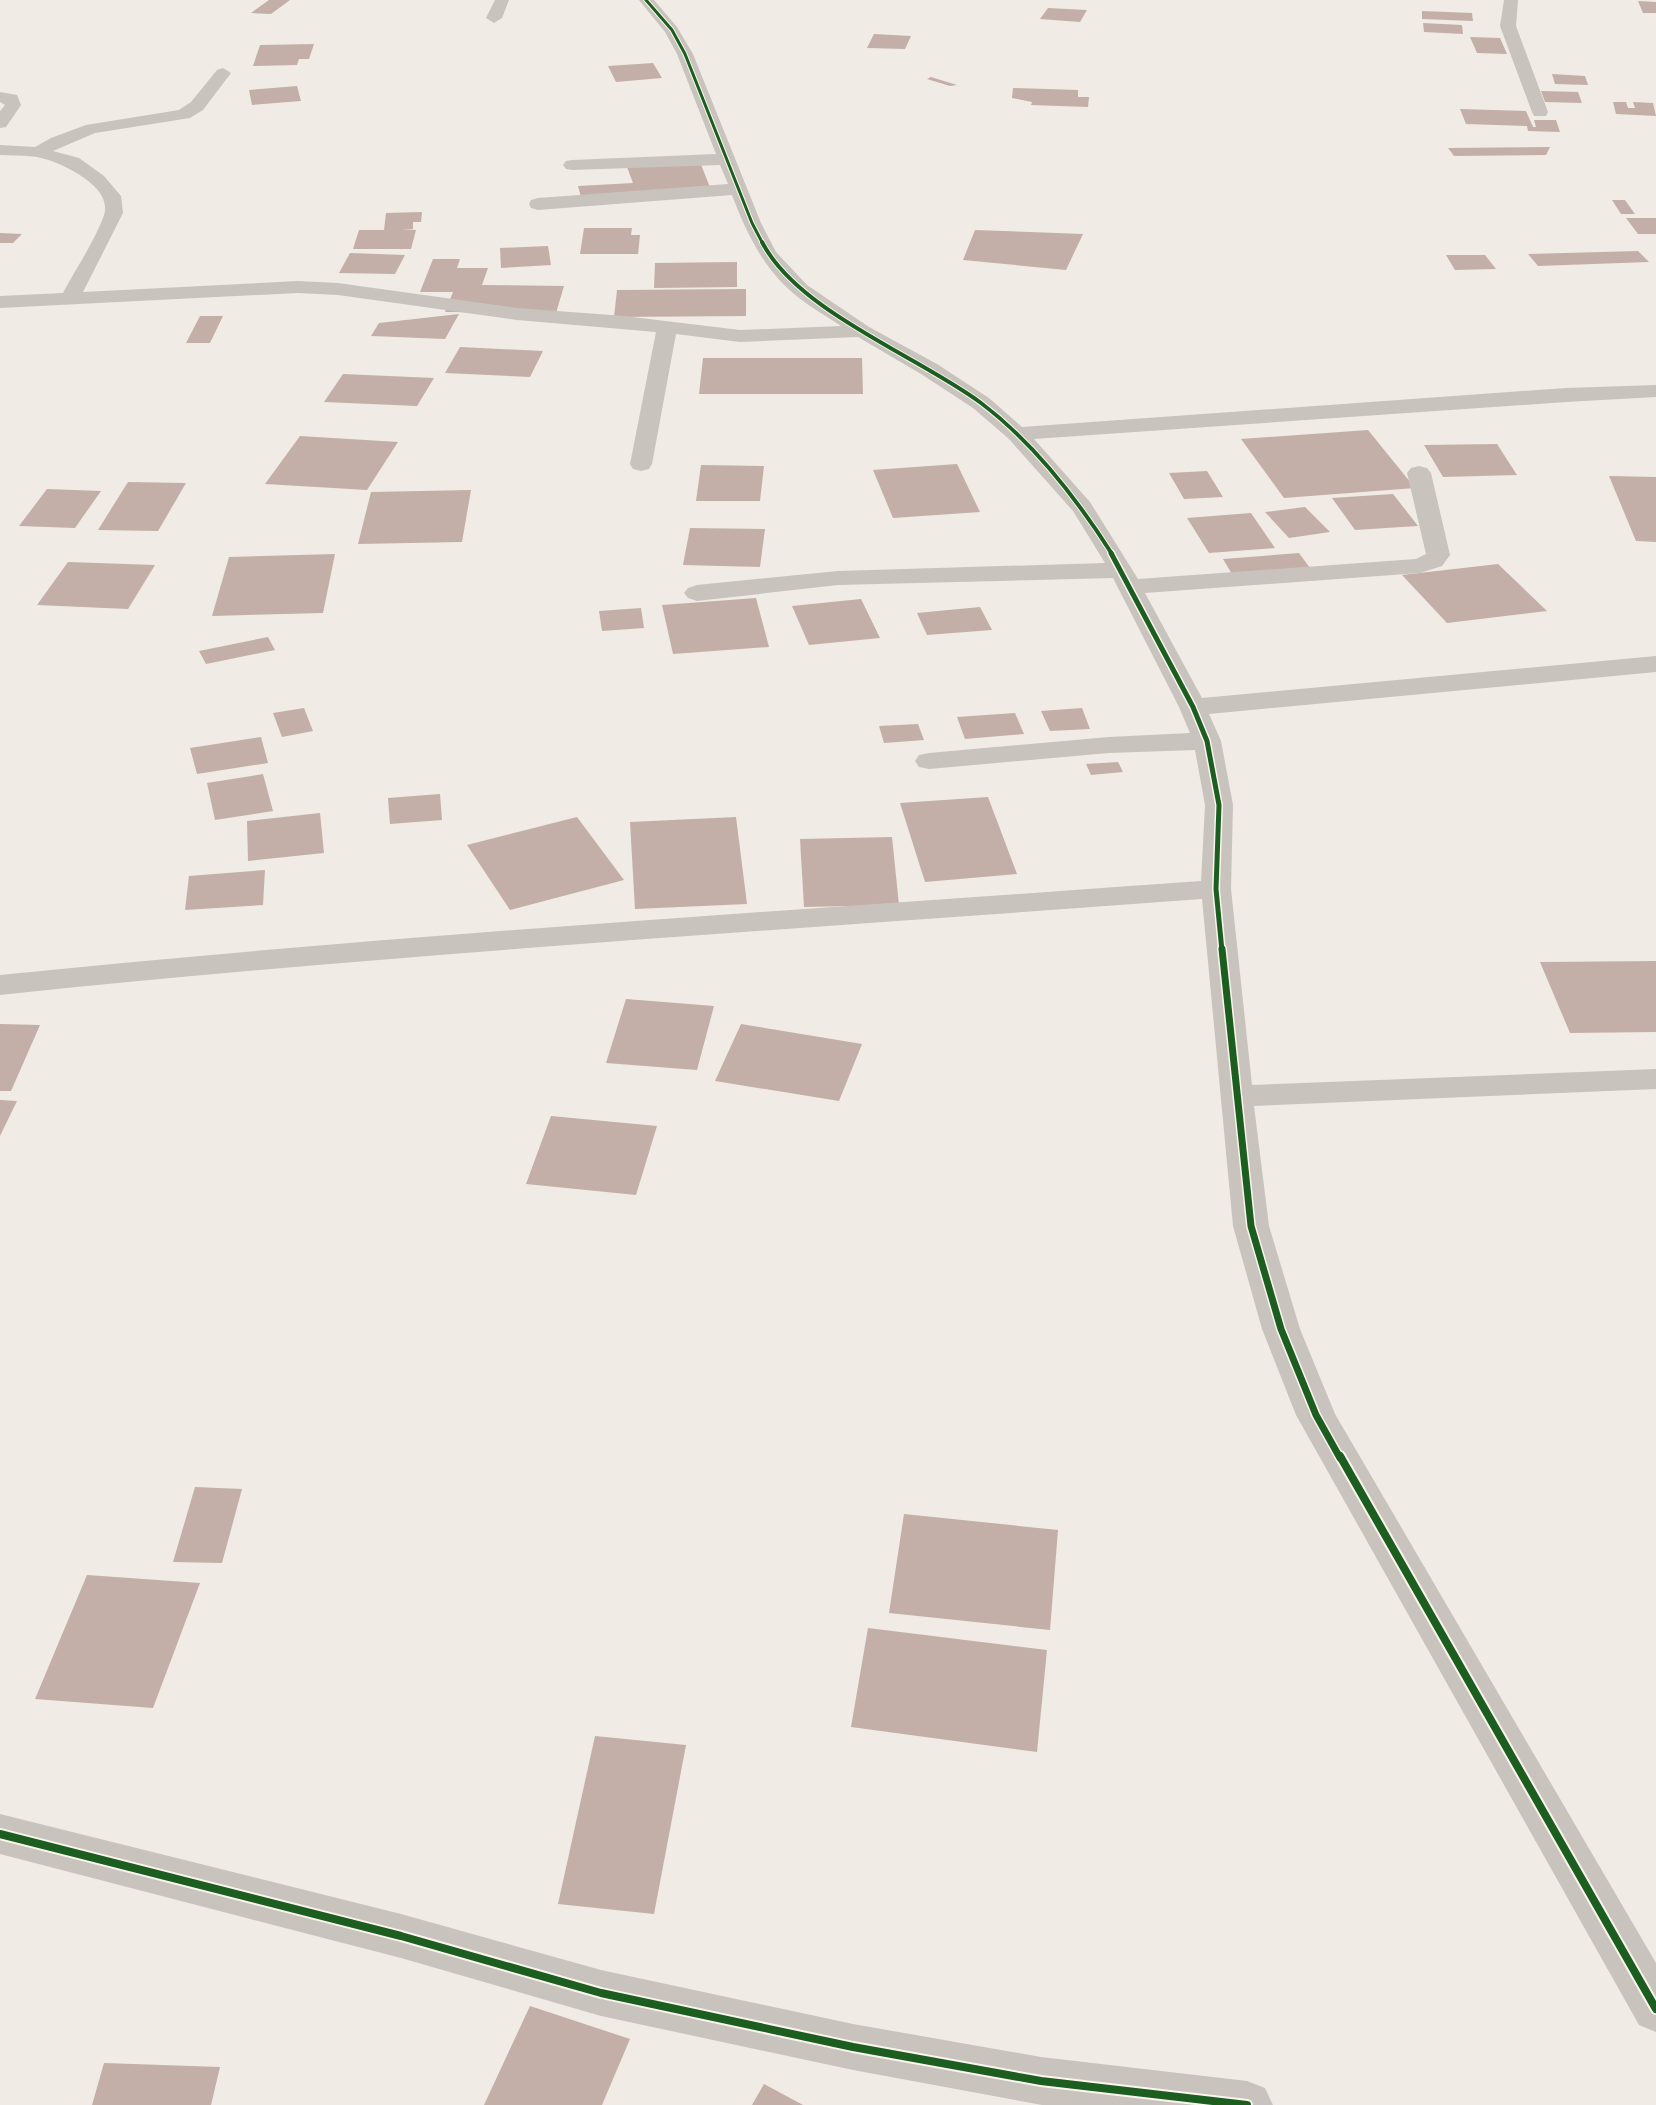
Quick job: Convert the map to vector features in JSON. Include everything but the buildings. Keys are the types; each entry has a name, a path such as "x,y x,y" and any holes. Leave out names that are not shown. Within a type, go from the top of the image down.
{"street":[{"path":"494,18 502,0"},
{"path":"646,0 672,30 685,54 752,223 768,254 800,289 862,331 929,369 981,403 1017,434 1082,507 1125,578 1193,706 1207,741 1219,805 1216,889 1251,1226 1281,1329 1316,1415 1656,2009"},
{"path":"1511,0 1508,26 1540,112"},
{"path":"38,152 57,140 82,130 184,114 197,106 223,73"},
{"path":"0,97 11,99 13,105 0,123"},
{"path":"0,150 38,152 73,162 98,180 112,196 114,213 69,300"},
{"path":"572,165 726,159"},
{"path":"538,204 739,189"},
{"path":"0,302 298,287 338,289 517,314 740,336 862,331"},
{"path":"641,464 653,391 667,327"},
{"path":"1017,434 1566,395 1656,391"},
{"path":"697,592 838,578 1125,578 1353,572 1420,566 1433,561 1438,555 1419,473"},
{"path":"1193,706 1656,664"},
{"path":"929,761 1109,745 1207,741"},
{"path":"0,985 160,968 471,941 628,933 1216,889"},
{"path":"1236,1096 1656,1079"},
{"path":"0,1834 401,1936 601,1993 853,2047 1046,2093 1247,2105"}],"cycle path":[{"path":"646,0 672,30 685,54 752,223 768,254 800,289 862,331 929,369 981,403 1017,434 1082,507 1122,570 1193,707 1207,741 1219,805 1216,889 1251,1226 1281,1329 1316,1415 1656,2009"},
{"path":"0,1834 401,1936 601,1993 853,2047 1041,2081 1247,2105"}]}
